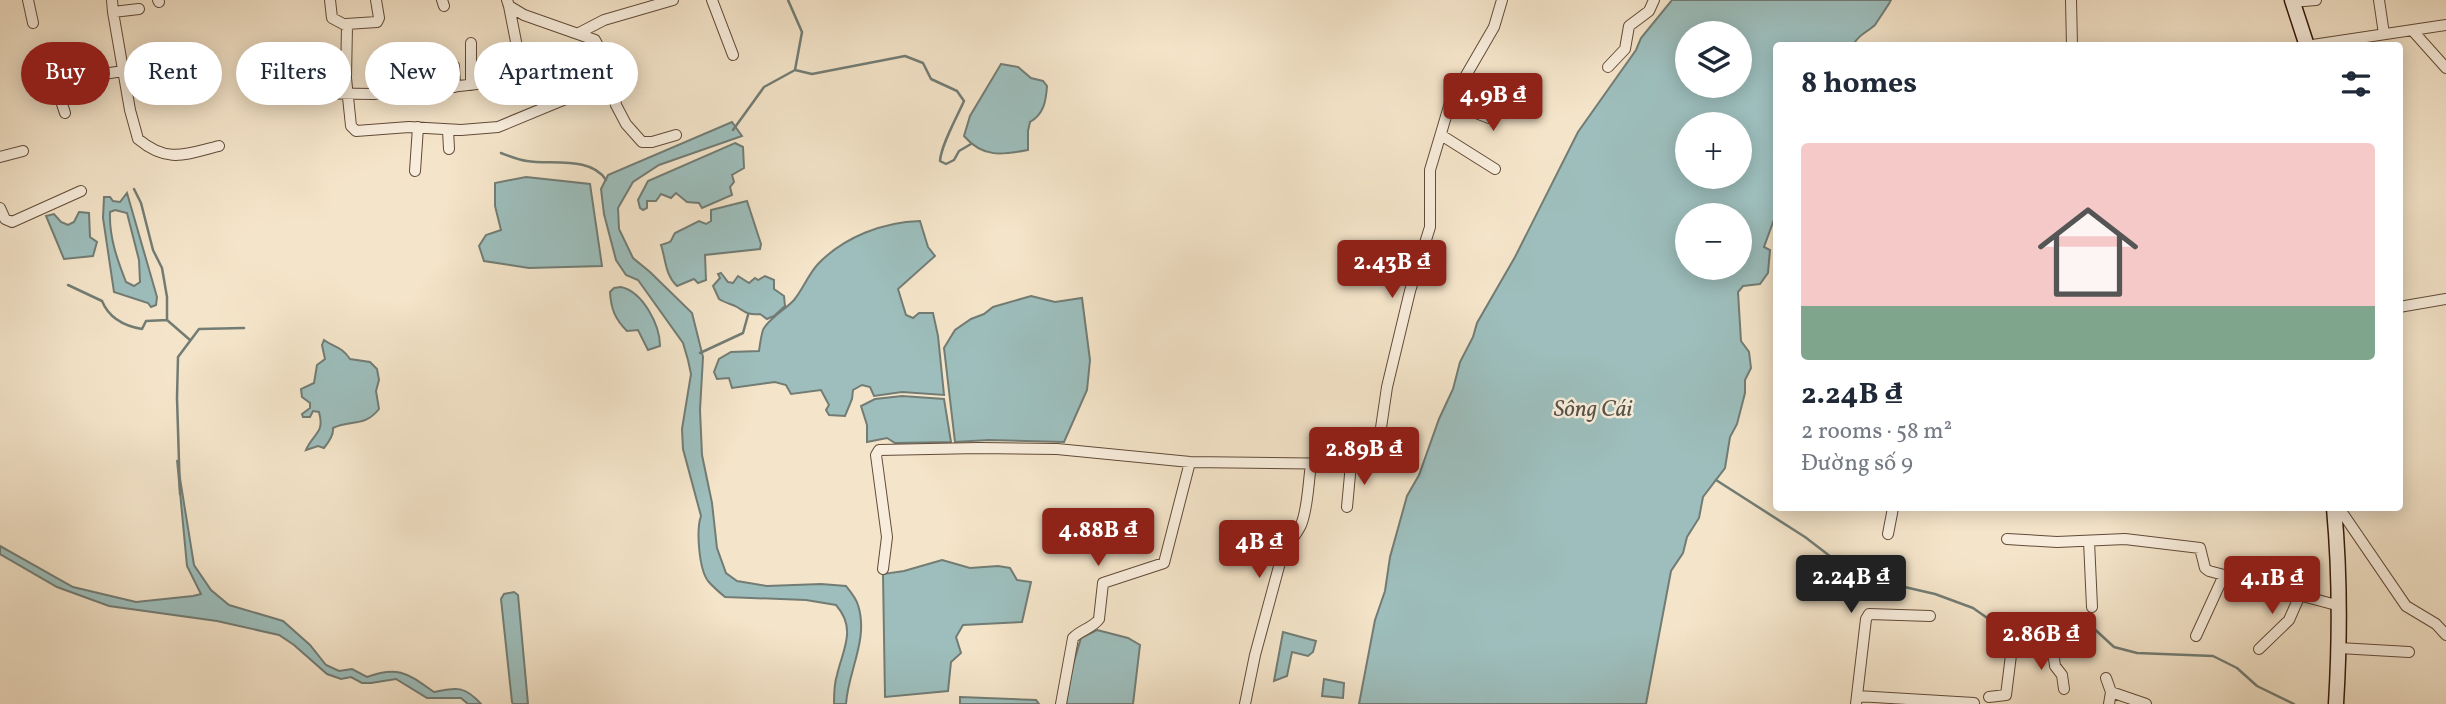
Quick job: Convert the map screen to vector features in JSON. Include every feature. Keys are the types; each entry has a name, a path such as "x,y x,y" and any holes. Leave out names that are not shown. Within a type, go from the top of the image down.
{"main road":[{"path":"2292,1 2305,42"},
{"path":"2334,511 2340,606 2336,703"}],"street":[{"path":"29,0 33,23"},
{"path":"112,0 124,76"},
{"path":"330,0 332,18 346,24 377,22 379,18 376,0"},
{"path":"579,33 604,20 673,0"},
{"path":"712,0 733,55"},
{"path":"883,569 887,537 876,455 879,450 979,447 1057,449 1190,463 1311,465 1369,462 1377,455 1387,387 1410,291 1430,227 1430,170 1450,103 1494,27 1502,0"},
{"path":"1608,67 1625,49 1629,26 1649,11 1654,0"},
{"path":"2065,0 2071,19"},
{"path":"2071,0 2072,42"},
{"path":"2292,1 2316,0"},
{"path":"2379,0 2384,34"},
{"path":"508,3 524,15 579,33 599,44 616,79 614,92 625,124 642,142 676,135"},
{"path":"508,3 516,42"},
{"path":"113,12 139,9"},
{"path":"346,24 347,42"},
{"path":"2332,42 2446,25"},
{"path":"2412,30 2446,68"},
{"path":"460,87 474,85 471,43"},
{"path":"110,73 123,71"},
{"path":"1450,103 1489,118 1504,83"},
{"path":"62,105 65,113"},
{"path":"130,105 138,138 145,144 173,156 219,146"},
{"path":"349,105 352,129 361,132 418,127 448,130 498,127 551,105"},
{"path":"415,170 418,127"},
{"path":"448,130 449,149"},
{"path":"1441,135 1495,169"},
{"path":"0,158 23,151"},
{"path":"0,208 5,219 12,222 81,191"},
{"path":"2403,306 2446,299"},
{"path":"1061,704 1073,638 1079,631 1099,619 1103,583 1164,563 1190,463"},
{"path":"1347,507 1351,464"},
{"path":"1245,704 1255,655 1284,548 1303,521 1311,465"},
{"path":"1888,534 1892,511"},
{"path":"2341,511 2406,606 2436,624 2446,635"},
{"path":"2007,539 2057,542 2125,539 2200,548 2205,568 2340,606"},
{"path":"2089,541 2092,607"},
{"path":"2196,636 2224,575"},
{"path":"2259,649 2289,620 2300,595"},
{"path":"1930,616 1869,614 1866,619 1857,700 1975,703"},
{"path":"2339,648 2409,652"},
{"path":"2053,651 2055,666 2061,671 2064,689"},
{"path":"1989,697 2006,695 2011,655"},
{"path":"2106,678 2111,692 2109,704"},
{"path":"2111,692 2146,704"}],"water":[{"name":"Sông Cái","path":"1672,0 1891,0 1875,25 1855,42 1773,42 1773,222 1764,247 1770,250 1768,273 1760,284 1743,286 1738,292 1741,341 1749,352 1751,368 1745,380 1745,393 1737,424 1730,437 1725,468 1703,497 1699,518 1687,537 1683,553 1671,571 1646,704 1359,704 1375,620 1385,591 1390,557 1407,496 1419,475 1477,323 1515,257 1578,132 1636,50 1641,38"},
{"path":"1001,64 1018,67 1047,86 1043,107 1030,122 1028,150 993,153 978,148 964,136 970,116"},
{"path":"732,122 742,136 659,165 633,182 618,208 619,229 633,258 692,313 703,357 700,410 702,455 712,503 717,548 726,573 737,581 767,586 846,586 856,600 861,618 860,643 846,704 834,704 835,682 847,639 846,622 836,605 806,600 725,597 705,575 699,549 701,516 683,449 682,429 691,374 688,360 683,343 638,280 626,275 616,260 604,214 601,189 608,175"},
{"path":"735,143 743,147 744,168 732,175 732,195 702,208 699,203 687,202 676,193 671,198 661,194 656,201 647,201 647,208 640,208 638,200 648,181"},
{"path":"526,177 590,184 602,266 529,268 484,261 479,246 486,235 501,230 495,206 495,183"},
{"path":"127,193 157,297 156,305 151,307 148,303 114,292 103,218 104,197 120,202","holes":["115,210 127,213 139,260 140,282 134,286 126,282 111,230 110,212"]},
{"path":"747,201 761,244 760,249 705,255 706,280 698,283 694,279 677,286 668,272 661,245 671,241 675,233 699,221 706,224 711,221 711,210"},
{"path":"79,212 89,213 90,237 97,242 93,256 64,259 46,216 54,214 68,225 74,222"},
{"path":"920,221 928,247 935,256 898,289 906,315 913,318 919,313 933,313 944,395 902,392 874,396 870,387 862,385 853,390 845,416 829,415 826,410 829,405 821,390 791,394 786,385 775,382 732,388 729,378 717,379 714,372 719,359 731,352 759,351 765,326 794,300 814,268 828,254 852,239 878,228"},
{"path":"721,273 728,282 733,283 738,276 749,283 755,278 758,280 765,276 774,280 774,289 784,296 785,306 767,319 719,299 713,286"},
{"path":"621,287 636,295 649,310 660,346 648,350 638,330 627,331 619,322 610,292"},
{"path":"1031,296 1055,302 1082,298 1090,360 1087,390 1064,442 955,442 944,348 955,330 971,319 993,307"},
{"path":"324,340 341,349 350,359 370,362 377,369 379,409 368,419 333,428 332,436 324,448 318,446 306,450 319,429 320,419 319,412 313,411 310,417 303,417 302,414 310,408 310,403 302,397 301,389 314,383 317,365 325,359 322,345"},
{"path":"902,396 944,399 951,442 895,443 887,438 867,442 867,425 861,406 875,399"},
{"path":"177,460 194,565 211,590 229,605 283,621 310,645 326,665 339,671 352,669 367,677 387,672 403,673 434,692 460,689 481,704 468,704 461,698 427,698 396,679 362,683 351,677 341,679 327,674 279,635 217,621 109,606 57,587 0,554 0,546 73,587 136,602 201,594 187,566"},
{"path":"942,560 970,568 1010,568 1017,580 1031,582 1022,622 963,625 956,637 961,653 951,662 948,691 885,697 883,574"},
{"path":"514,592 518,595 528,704 512,702 501,599 504,594"},
{"path":"1097,630 1128,638 1140,645 1133,704 1065,704 1081,638"},
{"path":"1283,632 1316,641 1313,652 1308,656 1292,652 1287,676 1274,681"},
{"path":"1324,679 1344,683 1343,698 1322,696"},
{"path":"960,697 1036,700 1039,704 960,704"}],"waterway":[{"path":"733,130 764,87 795,70 802,32 788,0"},
{"path":"795,70 812,74 905,56 923,63 931,79 957,91 964,101 946,139 940,161 946,164 954,160 959,151 971,144"},
{"path":"501,153 527,161 581,164 599,172 606,180"},
{"path":"134,189 141,203 153,250 162,268 167,297 167,320 190,340"},
{"path":"68,285 102,301 113,317 129,326 142,329 146,321 167,320"},
{"path":"700,353 743,333 748,315"},
{"path":"180,494 178,357 199,329 244,328"},
{"path":"1716,480 1805,537 1861,577 1935,594 1973,608 2006,631 2029,632 2078,621 2089,624 2114,647 2137,653 2213,656 2237,668 2257,686 2294,704"}]}
